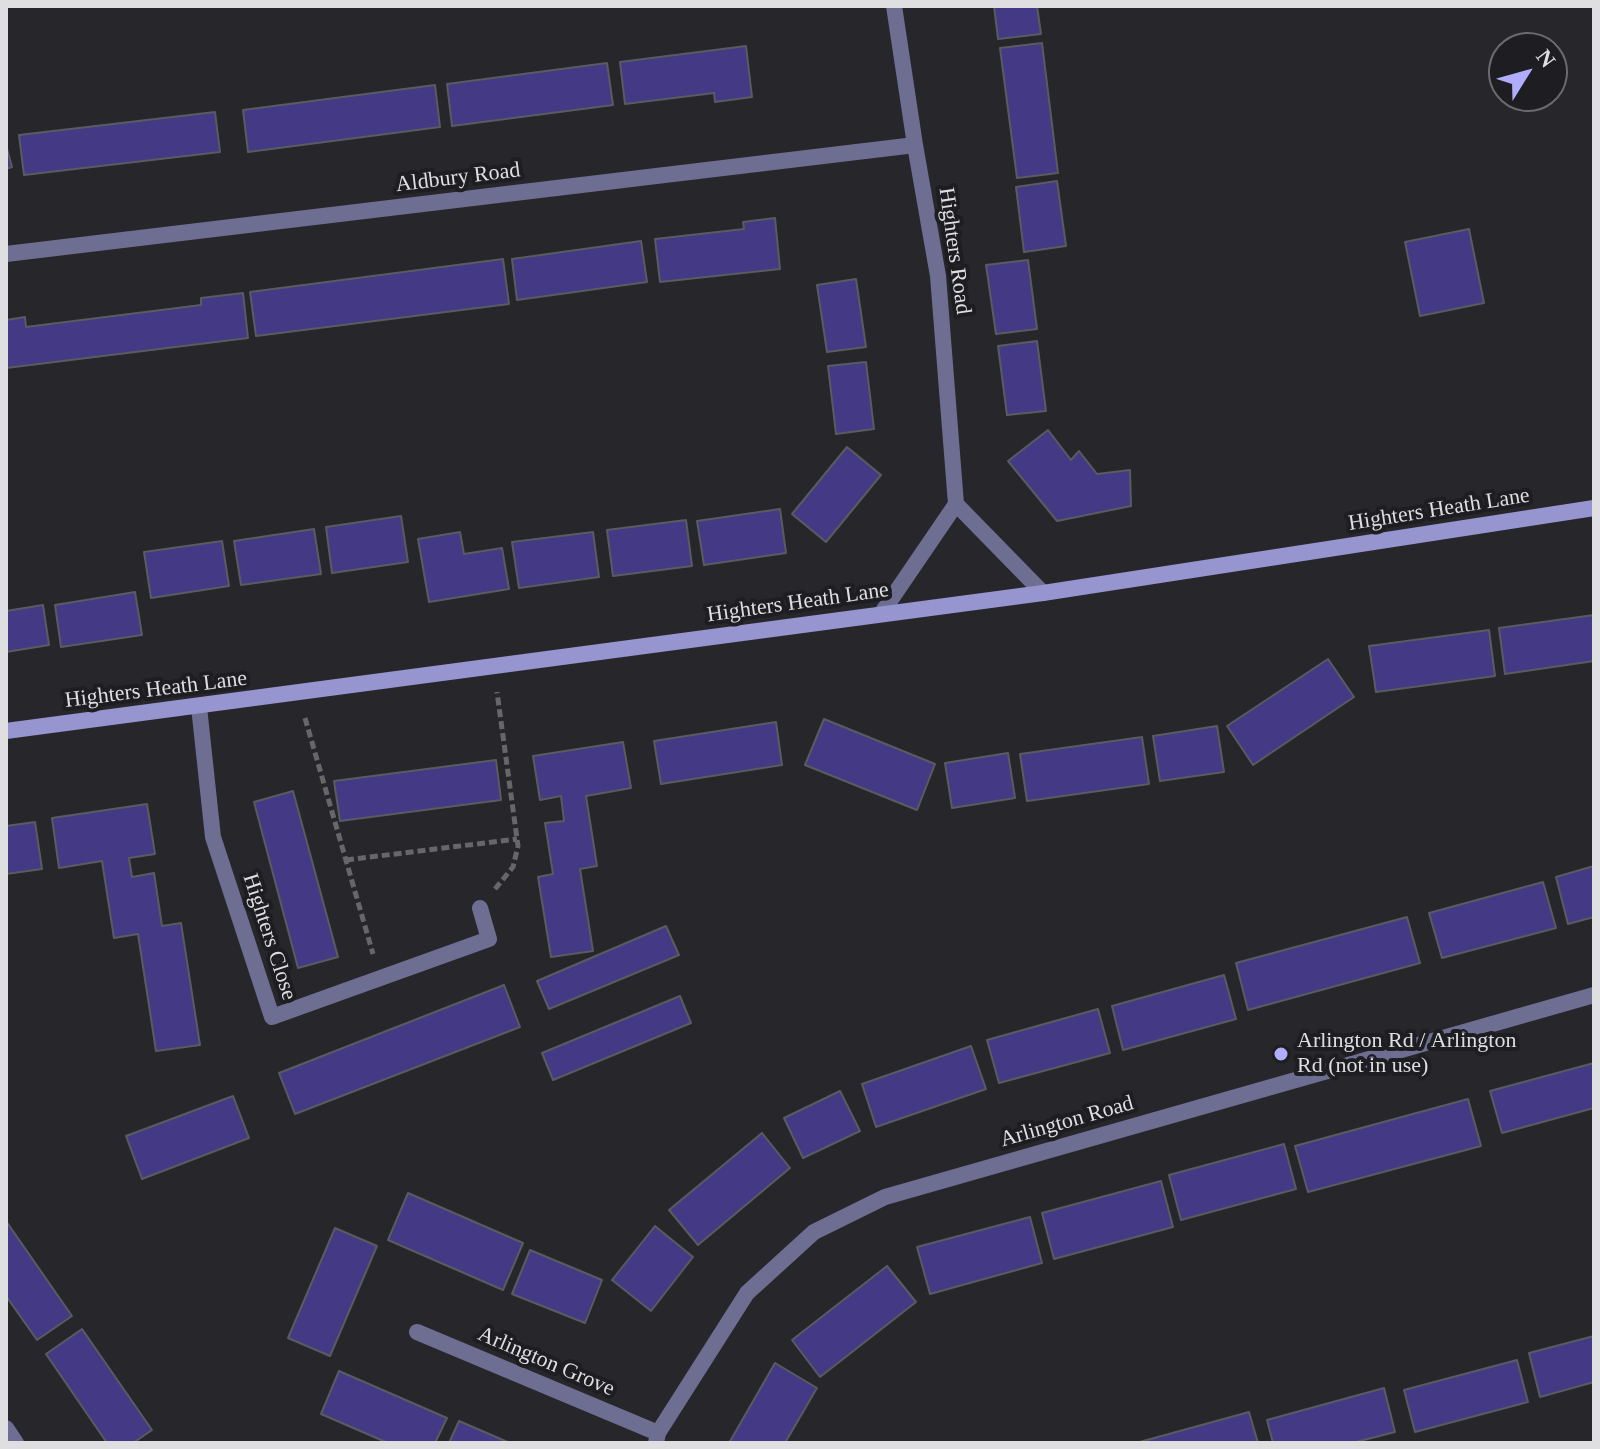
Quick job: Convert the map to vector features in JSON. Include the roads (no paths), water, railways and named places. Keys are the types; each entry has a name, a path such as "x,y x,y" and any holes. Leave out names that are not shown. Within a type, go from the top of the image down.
{"street":[{"name":"Highters Road","path":"894,6 938,276 956,504"},
{"name":"Aldbury Road","path":"6,254 915,145"},
{"path":"881,614 956,504 1043,593"},
{"name":"Highters Heath Lane","path":"6,731 1043,593 1594,508"},
{"name":"Highters Close","path":"199,707 213,837 272,1017 489,939 480,908"},
{"name":"Arlington Road","path":"657,1438 747,1293 814,1232 885,1197 1594,995"},
{"name":"Arlington Grove","path":"417,1332 657,1438"},
{"path":"6,1428 16,1443"}],"place":[{"name":"Arlington Rd / Arlington Rd (not in use)","path":"1281,1054"}]}
